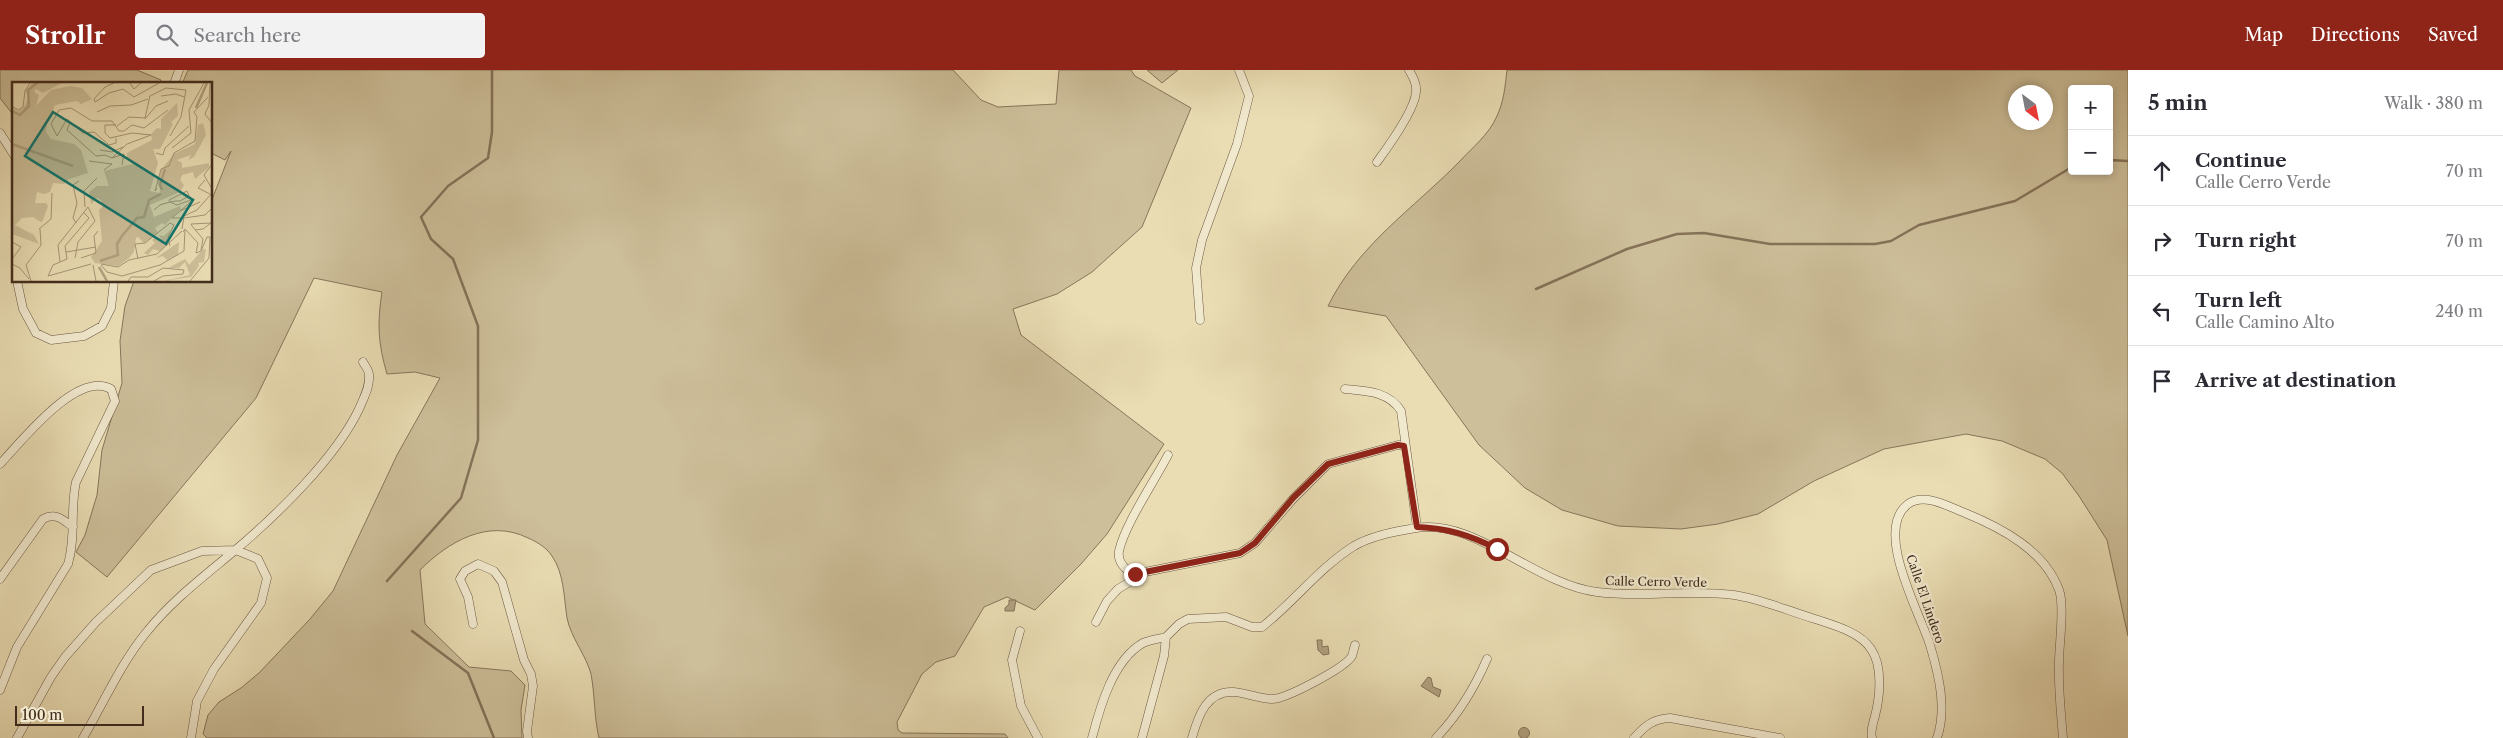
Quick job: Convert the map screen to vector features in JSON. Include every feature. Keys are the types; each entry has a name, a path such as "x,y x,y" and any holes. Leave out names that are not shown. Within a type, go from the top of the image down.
{"street":[{"path":"175,82 179,70"},
{"path":"1200,320 1196,268 1202,240 1237,144 1249,96 1239,70"},
{"path":"1377,162 1394,139 1416,95 1416,86 1409,70"},
{"path":"0,134 12,152"},
{"path":"17,282 23,309 36,333 51,340 84,336 102,326 111,308 114,282"},
{"path":"83,738 144,634 173,604 236,550 301,488 354,420 369,387 369,373 362,362"},
{"path":"0,464 58,404 85,387 103,384 111,388 115,401 76,482 73,493 72,549 68,564 17,647 0,690"},
{"path":"1345,389 1379,394 1397,405 1401,411 1404,446 1417,527"},
{"path":"1168,456 1131,523 1118,553 1121,564 1129,572 1135,574 1240,553 1255,543 1293,498 1328,464 1398,445 1404,446"},
{"name":"Calle El Lindero","path":"1937,738 1942,723 1942,702 1930,646 1905,581 1895,543 1896,521 1901,511 1910,503 1924,498 2006,532 2034,554 2050,574 2060,592 2059,665 2063,738"},
{"path":"0,579 43,519 50,515 56,516 73,527"},
{"name":"Calle Cerro Verde","path":"1166,637 1179,624 1188,619 1206,617 1226,617 1252,627 1262,627 1280,613 1331,563 1355,546 1382,535 1417,527 1440,528 1470,535 1565,586 1596,592 1733,595 1758,600 1846,631 1871,648 1877,661 1879,689 1876,715 1870,733 1872,738"},
{"path":"17,738 51,677 66,657 96,622 152,570 202,550 236,550 258,559 267,578 261,603 214,669 197,701 191,738"},
{"path":"473,624 468,597 460,579 465,571 478,564 494,571 502,582 522,651 531,674 533,686 527,731 528,738"},
{"path":"1096,622 1107,601 1118,589 1133,580 1135,574"},
{"path":"1020,631 1012,660 1021,706 1038,738"},
{"path":"1092,738 1102,701 1125,660 1143,644 1166,637 1164,656 1142,738"},
{"path":"1192,738 1198,717 1207,703 1215,696 1234,692 1273,699 1296,692 1342,665 1352,657 1355,645"},
{"path":"1436,738 1464,705 1474,689 1487,659"},
{"path":"1634,738 1655,719 1670,718 1741,733 1780,738"}],"shaded area":[{"path":"0,70 137,70 161,80 160,82 12,82 12,113 0,98"},
{"path":"188,70 953,70 981,100 998,107 1056,104 1059,70 1131,70 1135,76 1191,108 1142,227 1092,272 1057,294 1013,309 1021,335 1164,444 1107,534 1081,564 1035,610 1007,597 984,607 955,656 936,662 922,674 897,722 898,730 902,733 1005,734 1008,738 599,738 591,674 569,625 561,578 556,563 547,550 535,541 513,532 498,531 484,532 456,542 443,550 420,570 425,624 469,667 511,671 525,685 521,710 522,738 207,738 203,734 208,715 219,702 241,688 259,673 310,619 333,591 397,455 440,378 415,372 387,374 379,333 382,292 314,278 256,398 107,577 76,552 85,535 97,495 102,450 122,383 120,341 125,306 134,282 212,282 212,199 231,151 225,160 212,154 212,82 183,82"},
{"path":"1147,70 1178,70 1162,83"},
{"path":"1507,70 2128,70 2128,636 2107,540 2079,496 2062,473 2045,459 2002,441 1966,434 1884,449 1814,481 1758,514 1718,524 1681,529 1618,526 1562,510 1525,488 1479,445 1386,316 1328,306 1340,284 1371,246 1480,141 1496,118 1504,94"},
{"path":"1009,600 1016,600 1014,611 1005,611"},
{"path":"1317,640 1322,640 1322,647 1328,646 1329,654 1323,655 1318,650"},
{"path":"1428,677 1431,678 1433,687 1441,690 1439,697 1421,686"},
{"path":"1522,728 1526,728 1529,733 1528,737 1522,738 1519,735 1519,731"}],"waterway":[{"path":"387,581 461,498 478,440 478,326 453,259 431,239 421,217 448,186 488,158 492,132 492,70"},
{"path":"2113,160 2128,161"},
{"path":"1536,289 1627,249 1677,234 1704,233 1770,244 1875,244 1891,241 1919,225 2015,201 2068,169"},
{"path":"412,631 468,673 494,738"}],"route":[{"path":"1135,574 1240,553 1255,543 1293,498 1328,464 1398,445 1404,446 1417,527 1440,528 1470,535 1497,549"}]}
